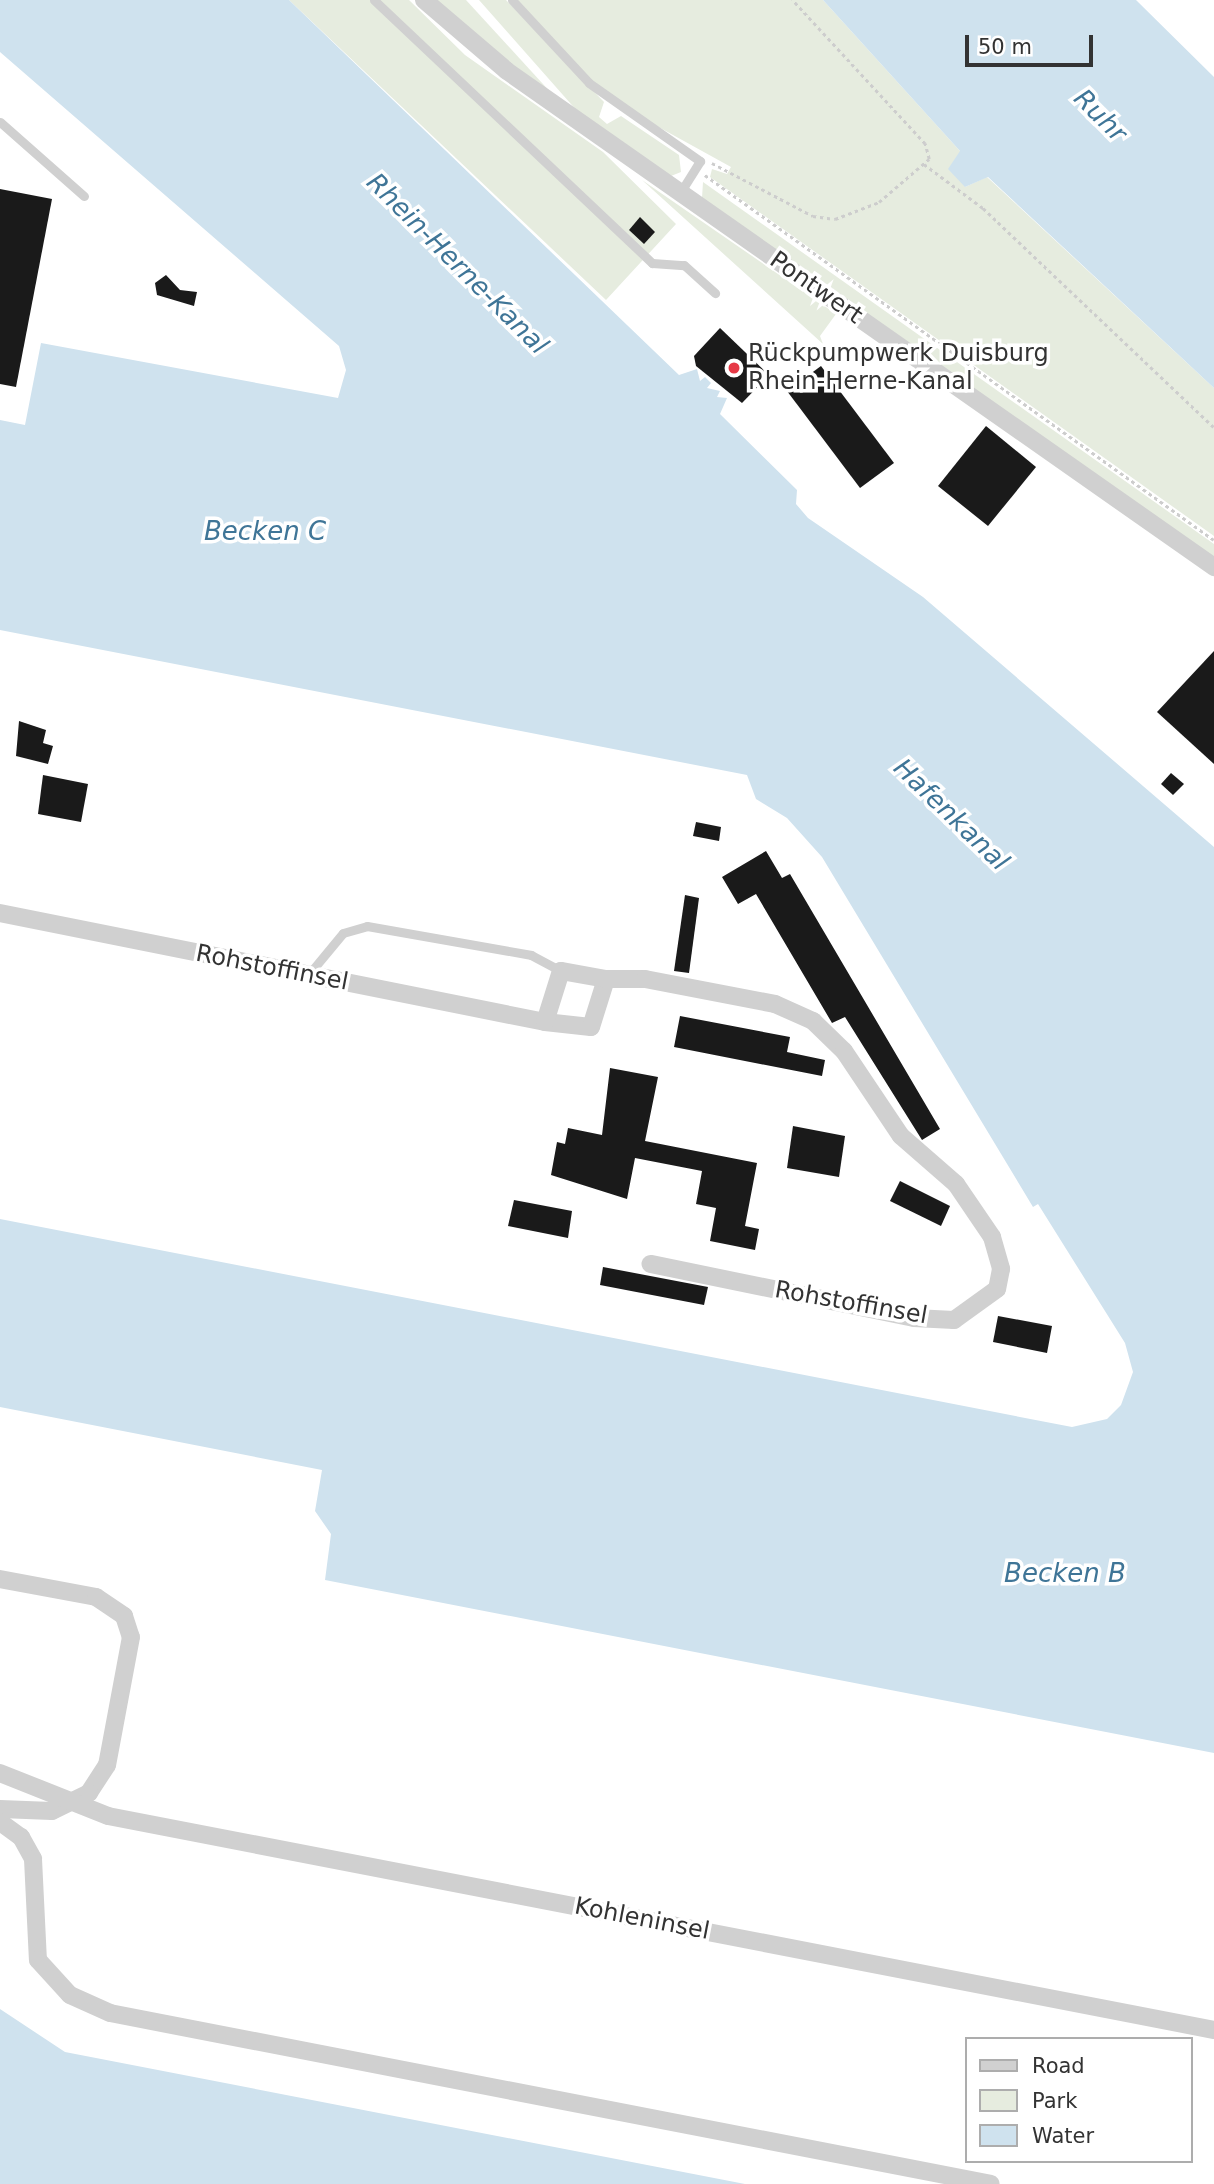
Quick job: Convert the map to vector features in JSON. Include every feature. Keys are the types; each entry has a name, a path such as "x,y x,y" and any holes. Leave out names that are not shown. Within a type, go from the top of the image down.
{"street":[{"name":"Pontwert","path":"425,0 472,46 1214,567"},
{"name":"Rohstoffinsel","path":"0,913 545,1023 591,1027 606,979"},
{"name":"Rohstoffinsel","path":"561,971 606,979 645,979 775,1004 813,1021 844,1051 901,1136 956,1184 992,1237 1001,1269 997,1289 954,1320 914,1318 650,1264"},
{"path":"545,1023 561,971"},
{"path":"0,1579 96,1597 124,1616 131,1637 107,1765 89,1793 52,1811 0,1810"},
{"name":"Kohleninsel","path":"0,1773 108,1816 1214,2030"},
{"path":"0,1822 21,1838 33,1859 38,1961 70,1995 110,2013 991,2184"}],"lane":[{"path":"374,0 652,263 684,265 715,293"},
{"path":"512,0 589,83 700,161 680,193"},
{"path":"0,122 84,196"},
{"path":"308,976 354,926 531,956 561,971"}],"path":[{"path":"700,161 813,216 835,219 879,202 929,159 925,144 792,0"},
{"path":"700,161 708,179 1214,540"},
{"path":"923,164 983,208 1214,426"}],"green space":[{"path":"289,0 409,0 465,55 603,152 676,224 606,300"},
{"path":"434,0 466,0 553,95 511,66"},
{"path":"479,0 506,0 604,102 599,117 607,124 621,116 679,155 681,172 671,176 578,112"},
{"path":"517,0 823,0 960,151 965,187 987,177 1214,388 1214,536 710,177 712,169 727,174 731,167 635,114 591,80"},
{"path":"642,180 836,314 820,336 823,344"},
{"path":"703,182 1214,544 1214,559 702,198"}],"water":[{"path":"0,0 289,0 679,375 697,369 700,381 705,377 711,383 707,388 720,391 717,397 727,398 720,414 797,490 796,504 808,518 923,597 1214,847 1214,1753 325,1580 331,1534 315,1511 322,1470 0,1407 0,1219 1072,1427 1107,1419 1121,1405 1133,1372 1125,1343 1038,1204 1033,1207 822,857 787,818 756,799 747,775 0,630 0,420 25,425 41,343 338,398 346,370 339,346 0,52"},
{"name":"Ruhr","path":"823,0 1136,0 1214,77 1214,388 988,177 965,187 948,169 960,151"},
{"path":"0,2009 65,2052 745,2184 0,2184"}],"building":[{"path":"0,189 52,199 16,387 0,384"},
{"path":"640,217 655,232 644,244 629,230"},
{"path":"166,275 180,290 197,292 194,306 157,295 155,283"},
{"name":"Rückpumpwerk Duisburg Rhein-Herne-Kanal","path":"720,328 769,375 742,403 696,366 694,356"},
{"path":"821,366 894,463 860,488 787,391"},
{"path":"986,426 1036,467 988,526 938,486"},
{"path":"1214,651 1214,764 1157,712"},
{"path":"19,721 46,730 43,743 53,746 48,764 16,756"},
{"path":"1171,773 1184,784 1173,795 1161,784"},
{"path":"43,775 88,784 81,822 38,814"},
{"path":"696,822 721,827 719,841 693,836"},
{"path":"766,851 782,878 790,874 940,1129 922,1140 845,1017 832,1023 756,894 738,904 722,877"},
{"path":"685,895 699,898 689,973 674,971"},
{"path":"680,1016 790,1037 787,1052 825,1060 822,1076 674,1047"},
{"path":"610,1068 658,1077 645,1141 757,1163 745,1226 759,1229 755,1250 710,1241 716,1208 696,1204 702,1171 635,1158 627,1199 551,1175 557,1142 565,1144 568,1128 602,1135"},
{"path":"793,1126 845,1136 839,1177 787,1168"},
{"path":"900,1181 950,1206 941,1226 890,1201"},
{"path":"514,1200 572,1211 568,1238 508,1226"},
{"path":"603,1267 708,1287 704,1305 600,1285"},
{"path":"998,1316 1052,1326 1047,1353 993,1342"}],"place":[{"name":"Rückpumpwerk Duisburg Rhein-Herne-Kanal","path":"734,368"}],"water label":[{"name":"Rhein-Herne-Kanal","path":"457,264"},
{"name":"Becken C","path":"265,532"},
{"name":"Hafenkanal","path":"951,815"},
{"name":"Becken B","path":"1065,1574"}]}
